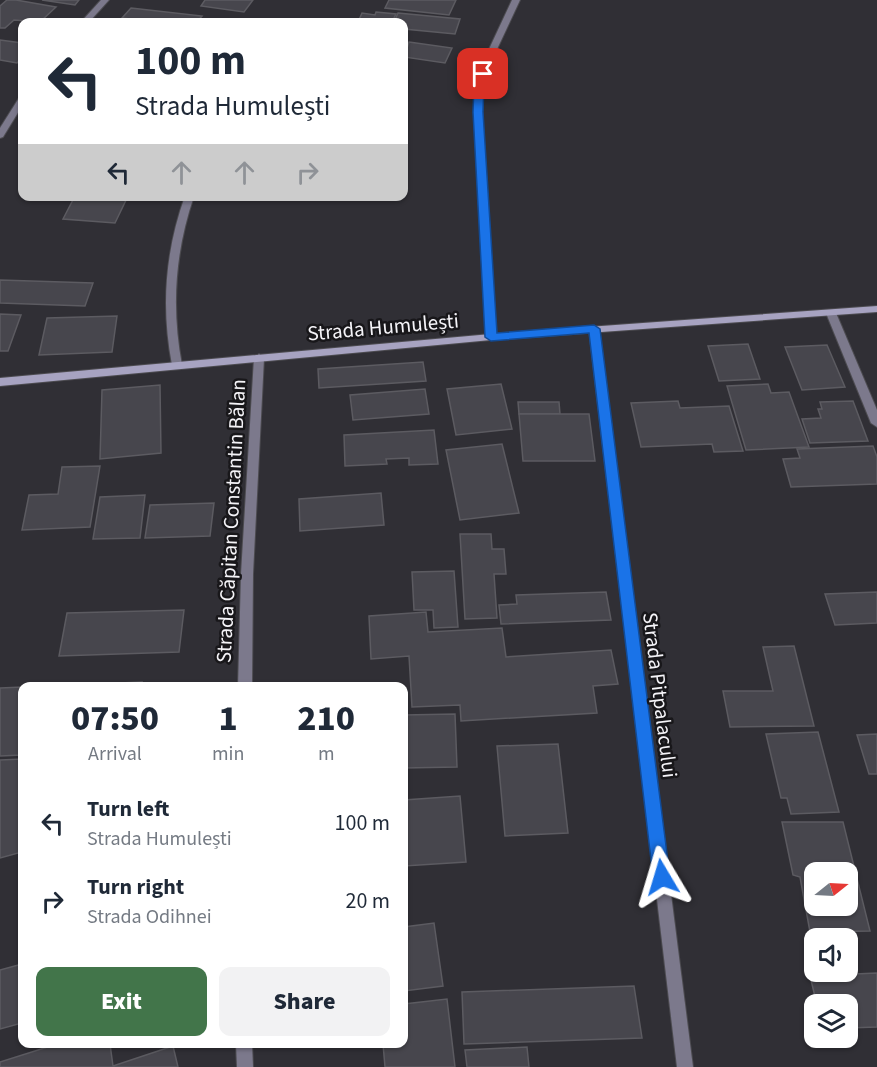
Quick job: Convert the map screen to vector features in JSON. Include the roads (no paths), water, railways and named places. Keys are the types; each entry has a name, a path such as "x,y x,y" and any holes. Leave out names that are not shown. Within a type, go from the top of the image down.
{"street":[{"path":"89,18 105,0"},
{"path":"491,337 478,112 479,85 487,62 516,0"},
{"path":"0,135 18,106"},
{"path":"177,365 171,339 169,303 174,260 189,201"},
{"name":"Strada Humulești","path":"0,382 491,337 877,309"},
{"path":"831,313 877,423"},
{"name":"Strada Pitpalacului","path":"594,329 685,1067"},
{"name":"Strada Căpitan Constantin Bălan","path":"244,682 247,574 260,358"},
{"path":"244,1048 245,1067"}]}
